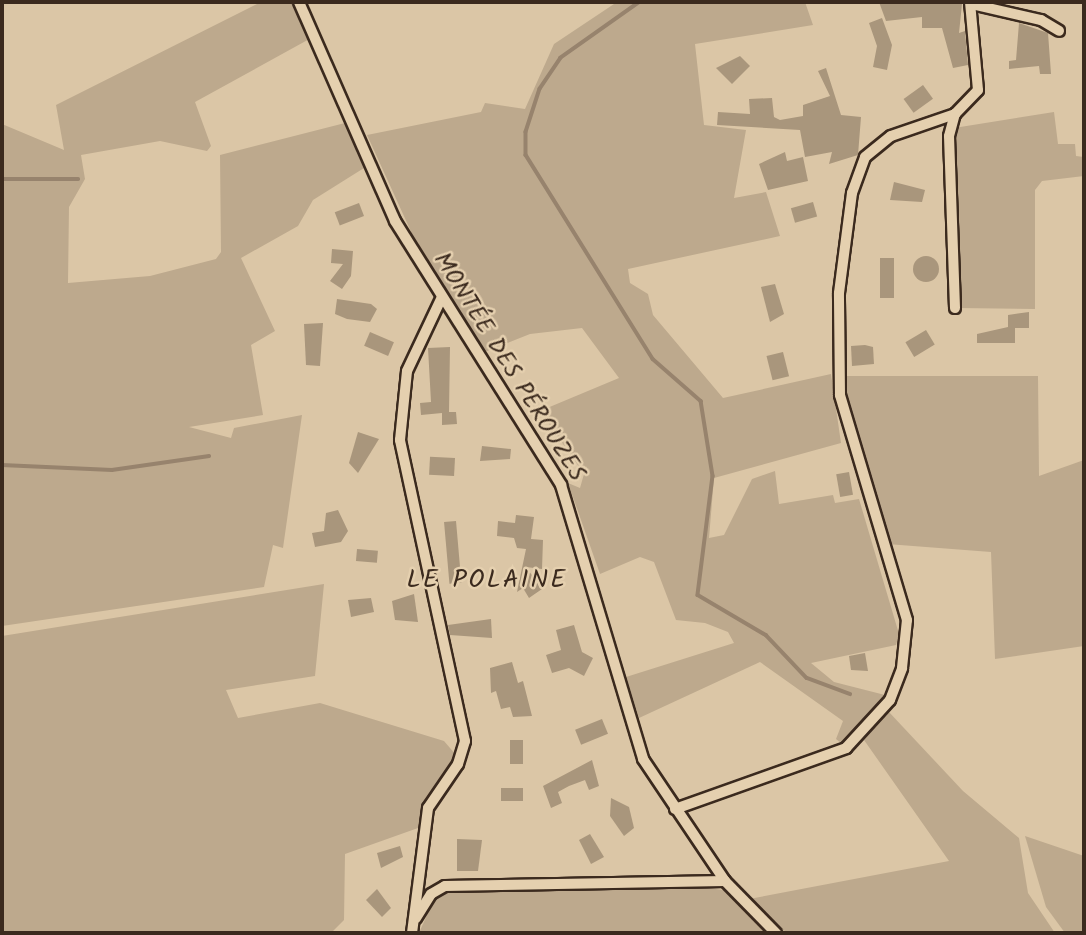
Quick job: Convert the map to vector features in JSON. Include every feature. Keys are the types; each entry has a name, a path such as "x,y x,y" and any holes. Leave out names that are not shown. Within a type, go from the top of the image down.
{"street":[{"name":"MONTÉE DES PÉROUZES","path":"299,2 396,221 441,299 562,485 635,735 675,809 724,881 776,933"},
{"path":"675,809 846,748 890,700 909,637 907,620 845,422 836,373 839,293 852,193 865,157 891,136 936,124 955,114 975,98 979,83 971,3 1041,20 1059,31"},
{"path":"955,114 949,136 955,308"},
{"path":"936,124 949,136"},
{"path":"412,933 428,808 464,741 400,440 407,371 441,299"},
{"path":"415,918 430,894 445,886 724,881"}],"shaded area":[{"path":"261,2 294,2 313,37 195,102 211,146 207,151 160,141 81,155 85,179 69,207 68,283 150,276 216,259 221,252 220,155 345,123 364,168 313,200 298,226 241,258 275,331 251,345 263,415 189,427 231,438 234,428 302,415 283,548 273,545 264,587 2,626 2,124 64,150 56,105"},
{"path":"617,2 805,2 813,25 695,44 704,125 746,130 734,198 766,192 780,236 628,269 630,283 648,294 653,315 723,398 831,374 841,443 714,478 709,538 724,535 752,479 775,471 779,504 833,495 835,503 859,499 899,634 896,645 811,663 834,682 885,695 859,731 841,743 836,739 843,721 760,662 639,718 626,677 734,643 728,632 705,623 676,620 654,562 640,557 600,574 568,483 580,488 584,474 540,411 619,378 582,328 530,334 482,353 429,271 367,135 481,112 485,103 525,109 554,44"},
{"path":"1054,112 1058,144 1075,144 1076,156 1084,157 1084,176 1042,181 1035,190 1035,309 958,308 954,128"},
{"path":"843,376 1038,376 1039,476 1084,460 1084,646 995,659 991,552 887,544 844,404"},
{"path":"324,584 315,676 226,690 238,718 320,703 444,741 456,755 426,797 418,828 345,854 344,920 331,933 2,933 2,636"},
{"path":"888,711 963,791 1019,838 1028,893 1055,933 787,933 749,899 949,861 864,740"},
{"path":"1025,836 1084,856 1084,933 1065,933 1046,907"},
{"path":"699,887 724,890 765,933 419,933 434,899 449,891"}],"building":[{"path":"879,2 962,4 959,33 965,31 968,65 953,68 942,28 922,28 922,17 886,21"},
{"path":"882,18 892,45 887,70 873,67 877,46 869,23"},
{"path":"1019,23 1048,33 1051,74 1040,74 1039,66 1009,69 1009,61 1016,60"},
{"path":"740,56 750,66 732,84 716,68"},
{"path":"826,68 841,115 861,117 858,155 829,164 832,152 805,157 800,130 717,125 718,112 750,114 749,99 772,98 774,117 780,120 803,116 803,105 830,96 818,71"},
{"path":"923,85 933,99 914,113 904,99"},
{"path":"785,152 787,161 803,157 808,181 768,190 759,164"},
{"path":"894,182 925,190 922,202 890,200"},
{"path":"813,202 817,216 795,223 791,208"},
{"path":"359,203 364,216 340,225 335,212"},
{"path":"332,249 353,251 351,276 342,289 330,281 343,264 331,263"},
{"path":"926,256 935,260 939,269 935,278 926,282 917,278 913,269 917,260"},
{"path":"880,258 894,258 894,298 880,298"},
{"path":"775,284 784,314 770,322 761,287"},
{"path":"337,299 371,304 377,309 370,322 347,319 335,314"},
{"path":"1029,312 1029,328 1015,328 1015,343 977,343 977,334 1008,327 1008,315"},
{"path":"323,323 320,366 306,365 304,324"},
{"path":"926,330 935,345 914,357 905,342"},
{"path":"370,332 394,342 388,356 364,346"},
{"path":"851,346 873,347 874,364 852,366"},
{"path":"450,347 449,412 456,412 457,424 442,425 442,413 421,415 420,403 431,402 428,348"},
{"path":"783,352 789,376 773,380 767,356"},
{"path":"358,432 379,439 358,473 349,463"},
{"path":"482,446 511,449 510,459 480,461"},
{"path":"430,457 455,458 454,476 429,475"},
{"path":"849,472 853,495 840,497 836,474"},
{"path":"338,510 348,531 341,542 315,547 312,533 324,531 326,513"},
{"path":"516,515 534,517 531,539 543,540 542,569 526,567 542,589 529,598 523,588 517,592 526,549 517,548 514,538 497,536 498,521 515,523"},
{"path":"456,521 461,583 449,584 444,522"},
{"path":"357,549 378,551 377,563 356,561"},
{"path":"414,594 418,622 395,620 392,601"},
{"path":"371,598 374,612 351,617 348,600"},
{"path":"491,619 492,638 450,635 448,625"},
{"path":"574,625 582,652 593,658 584,676 569,668 552,673 546,655 561,650 556,630"},
{"path":"865,653 868,671 851,670 849,656"},
{"path":"512,662 518,683 523,681 532,716 513,717 510,707 501,709 496,691 491,693 490,668"},
{"path":"602,719 608,734 581,745 575,730"},
{"path":"510,740 523,740 523,764 510,764"},
{"path":"592,760 599,786 589,790 585,780 569,786 558,792 562,803 551,808 543,786"},
{"path":"501,788 523,788 523,801 501,801"},
{"path":"611,798 629,807 634,828 624,836 610,816"},
{"path":"590,834 604,857 591,864 579,840"},
{"path":"457,839 482,840 478,871 457,871"},
{"path":"400,846 403,857 381,868 377,853"},
{"path":"377,889 391,908 382,917 366,900"}],"waterway":[{"path":"640,2 561,58 540,89 526,132 526,155 653,359 701,401 713,476 698,595 766,635 807,678 850,694"},
{"path":"2,179 78,179"},
{"path":"2,465 112,470 209,456"}],"district":[{"name":"LE POLAINE","path":"487,581"}]}
